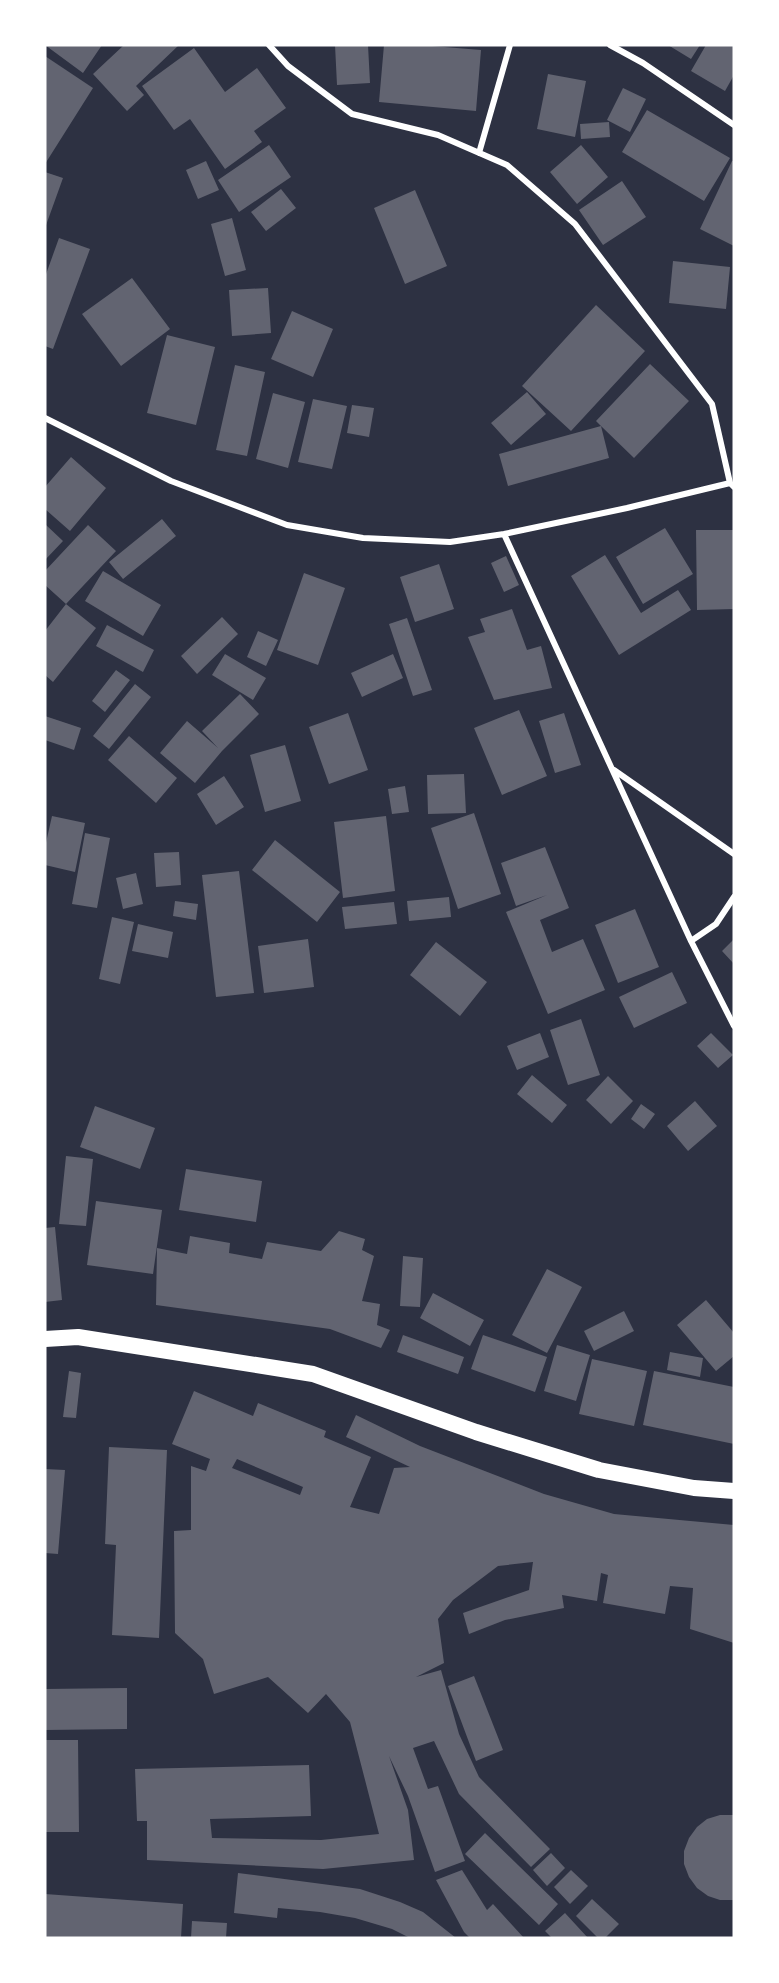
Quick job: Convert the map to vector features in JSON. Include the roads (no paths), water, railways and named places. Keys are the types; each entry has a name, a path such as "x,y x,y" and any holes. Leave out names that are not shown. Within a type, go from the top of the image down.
{"highway":[{"path":"45,1339 78,1336 313,1374 476,1432 599,1470 694,1488 734,1491"}],"street":[{"path":"45,418 171,480 287,525 363,538 450,543 504,534 732,485 712,404 575,224 507,165 438,135 352,114 288,66 269,45"},
{"path":"479,153 510,45"},
{"path":"610,45 644,63 734,125"},
{"path":"504,534 691,941 734,1026"},
{"path":"613,769 734,854"},
{"path":"691,941 716,924 734,897"}]}
